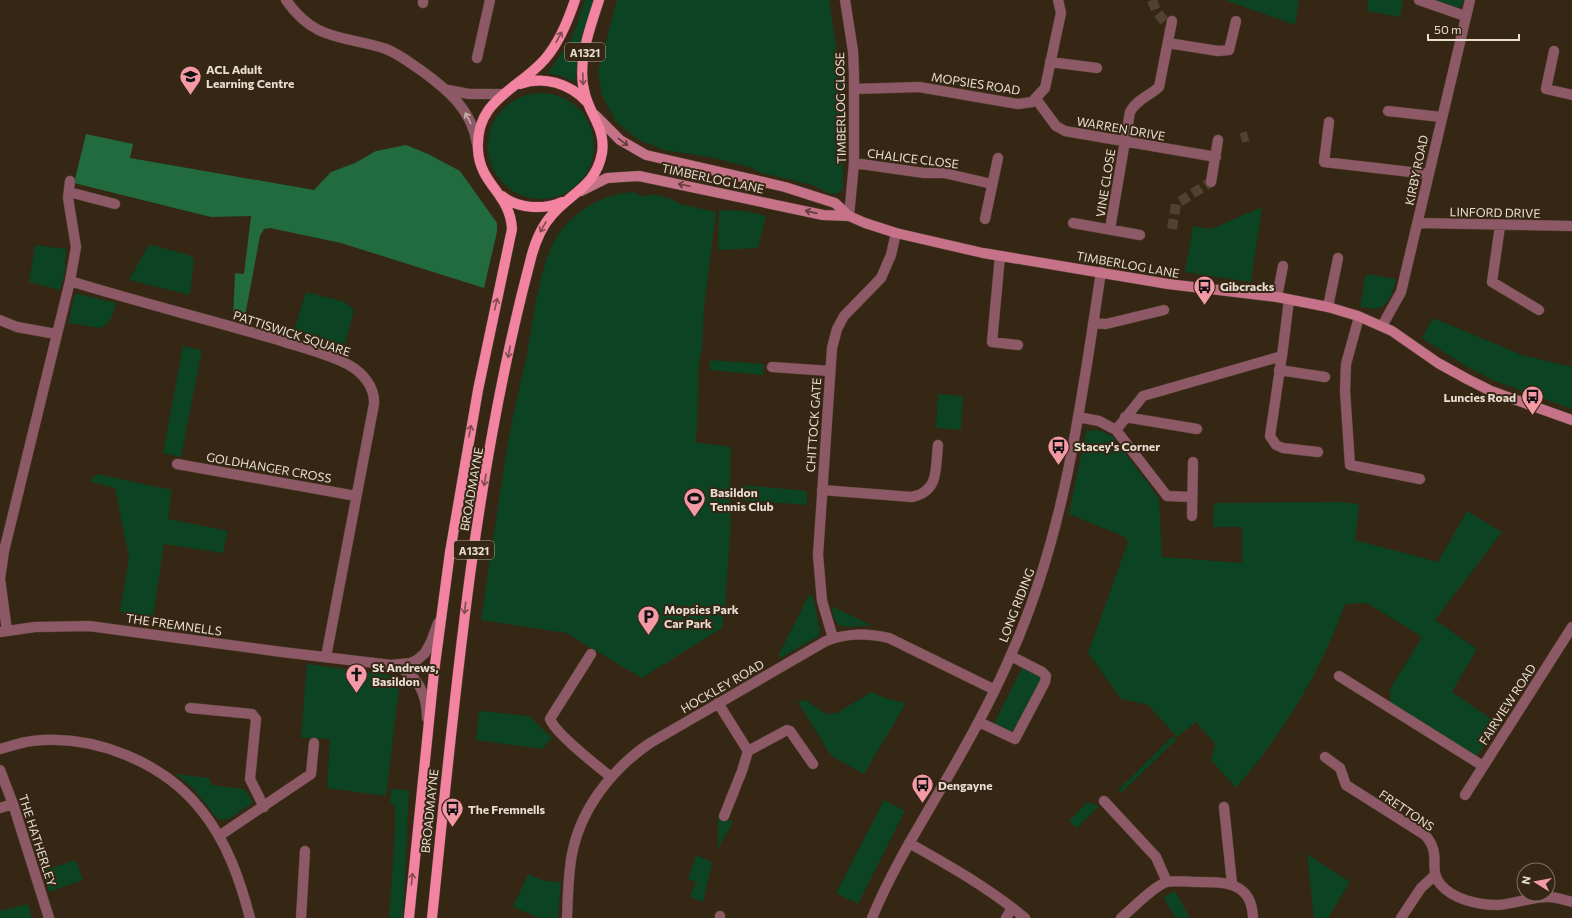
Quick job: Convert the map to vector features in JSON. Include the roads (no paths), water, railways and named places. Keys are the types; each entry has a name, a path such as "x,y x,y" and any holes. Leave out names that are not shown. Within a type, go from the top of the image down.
{"main road":[{"name":"BROADMAYNE","path":"409,918 426,736 440,619 458,498 478,390 512,229 510,212 483,172 478,150 482,121 494,102 502,94 530,74 546,58 563,31 575,0"},
{"name":"BROADMAYNE","path":"589,105 583,88 582,70 588,36 599,0"},
{"name":"BROADMAYNE","path":"432,918 454,694 466,596 501,395 517,317 534,247 550,216 591,179 597,169 602,154 601,134 595,115 589,105 579,94 561,84 534,81 515,86"},
{"name":"TIMBERLOG LANE","path":"595,115 620,140 646,155 785,187 835,203 849,216 896,233 1000,256 1168,284 1277,297 1328,307 1382,326 1404,338 1438,363 1467,379 1505,396 1572,420"},
{"name":"TIMBERLOG LANE","path":"572,197 607,178 639,176 823,215 849,216"},
{"name":"BROADMAYNE","path":"498,193 513,202 530,206 550,206 572,197"}],"street":[{"path":"286,0 296,15 312,27 335,37 393,52 448,90 460,104 471,124 478,150"},
{"path":"477,58 490,0"},
{"name":"TIMBERLOG CLOSE","path":"845,0 853,51 854,89 854,163 849,216"},
{"name":"MOPSIES ROAD","path":"854,89 919,87 1018,104 1026,104 1036,99 1045,88 1061,13 1058,0"},
{"path":"1419,0 1465,16"},
{"name":"KIRBY ROAD","path":"1382,326 1401,292 1470,0"},
{"name":"VINE CLOSE","path":"1110,229 1128,120 1134,105 1152,93 1158,86 1172,21"},
{"path":"1168,42 1218,51 1230,50 1236,21"},
{"path":"1554,51 1546,89 1572,95"},
{"path":"1050,62 1097,68"},
{"path":"448,90 469,94 502,94"},
{"name":"WARREN DRIVE","path":"1036,99 1056,126 1065,131 1216,157"},
{"path":"1388,111 1442,117"},
{"path":"1329,122 1324,162 1428,174"},
{"path":"1211,182 1218,140"},
{"path":"985,219 998,158"},
{"name":"CHALICE CLOSE","path":"854,163 924,173 944,173 992,184"},
{"path":"4,632 0,579 3,556 56,334 70,282 76,247 71,218 69,187 115,204"},
{"name":"VINE CLOSE","path":"1073,223 1140,235"},
{"name":"LINFORD DRIVE","path":"1418,223 1500,226 1572,226"},
{"path":"1500,226 1492,282 1538,310"},
{"name":"CHITTOCK GATE","path":"832,638 822,601 818,555 832,348 837,329 852,307 881,278 891,255 896,233"},
{"path":"1000,256 992,342 1018,345"},
{"path":"1328,307 1338,258"},
{"path":"1277,297 1283,266"},
{"name":"LONG RIDING","path":"872,918 909,844 979,722 1011,656 1038,588 1057,524 1078,417 1101,272"},
{"name":"PATTISWICK SQUARE","path":"70,282 275,340 341,361 355,369 369,383 375,396 326,657"},
{"path":"1289,300 1270,436 1276,445 1283,448 1318,452"},
{"path":"1093,323 1106,324 1164,310"},
{"path":"1359,317 1346,364 1345,391 1350,465 1420,479"},
{"path":"0,320 17,328 56,334"},
{"path":"1116,430 1143,396 1151,392 1282,355"},
{"path":"772,368 830,372"},
{"path":"1279,370 1325,378"},
{"path":"1078,417 1099,421 1116,430 1167,496 1192,497"},
{"path":"1125,418 1197,429"},
{"path":"822,490 912,496 919,495 931,487 934,481 938,445"},
{"path":"1192,516 1193,462"},
{"name":"GOLDHANGER CROSS","path":"177,464 356,496"},
{"name":"THE FREMNELLS","path":"4,632 35,627 89,626 391,665 410,663 425,653 440,619"},
{"name":"FAIRVIEW ROAD","path":"1465,795 1572,627"},
{"name":"HOCKLEY ROAD","path":"567,918 569,874 579,829 593,800 611,777 634,754 718,703 832,638 856,633 889,638 995,690"},
{"path":"591,654 550,719 551,723 565,737 611,777"},
{"path":"979,722 1015,739 1045,682 1046,676 1042,672 1011,656"},
{"name":"THE FREMNELLS","path":"391,665 410,673 420,686 424,695 427,714 426,736"},
{"path":"1339,676 1483,766"},
{"path":"718,703 748,751"},
{"path":"190,708 252,714 256,719 250,779 264,807"},
{"path":"724,816 742,771 748,751 787,730 790,730 813,764"},
{"path":"0,749 32,741 56,740 93,744 129,756 164,776 185,791 203,811 219,836 232,862 250,918"},
{"path":"219,836 311,774 314,743"},
{"name":"FRETTONS","path":"1325,757 1340,768 1346,785 1425,835 1432,843 1435,852 1434,876"},
{"name":"THE HATHERLEY","path":"0,770 13,804 49,918"},
{"path":"1104,801 1156,857 1167,882"},
{"path":"0,808 13,804"},
{"path":"1224,807 1232,884"},
{"path":"909,844 966,875 1025,918"},
{"path":"301,918 305,851"},
{"path":"1401,918 1421,888 1434,876 1441,886 1456,896 1475,902 1497,905 1547,897 1572,902"},
{"path":"1121,918 1145,897 1167,882 1232,884 1239,887 1247,895 1254,918"},
{"path":"1006,918 1012,908"}],"tunnel":[{"path":"1152,0 1156,11 1170,28"},
{"path":"1241,138 1248,136"},
{"path":"1172,229 1176,204 1211,182"}],"place":[{"name":"ACL Adult Learning Centre","path":"190,96"},
{"name":"Gibcracks","path":"1204,306"},
{"name":"Luncies Road","path":"1532,416"},
{"name":"Stacey's Corner","path":"1058,466"},
{"name":"Basildon Tennis Club","path":"695,518"},
{"name":"Mopsies Park Car Park","path":"648,636"},
{"name":"St Andrews, Basildon","path":"356,694"},
{"name":"Dengayne","path":"923,804"},
{"name":"The Fremnells","path":"453,828"}]}
